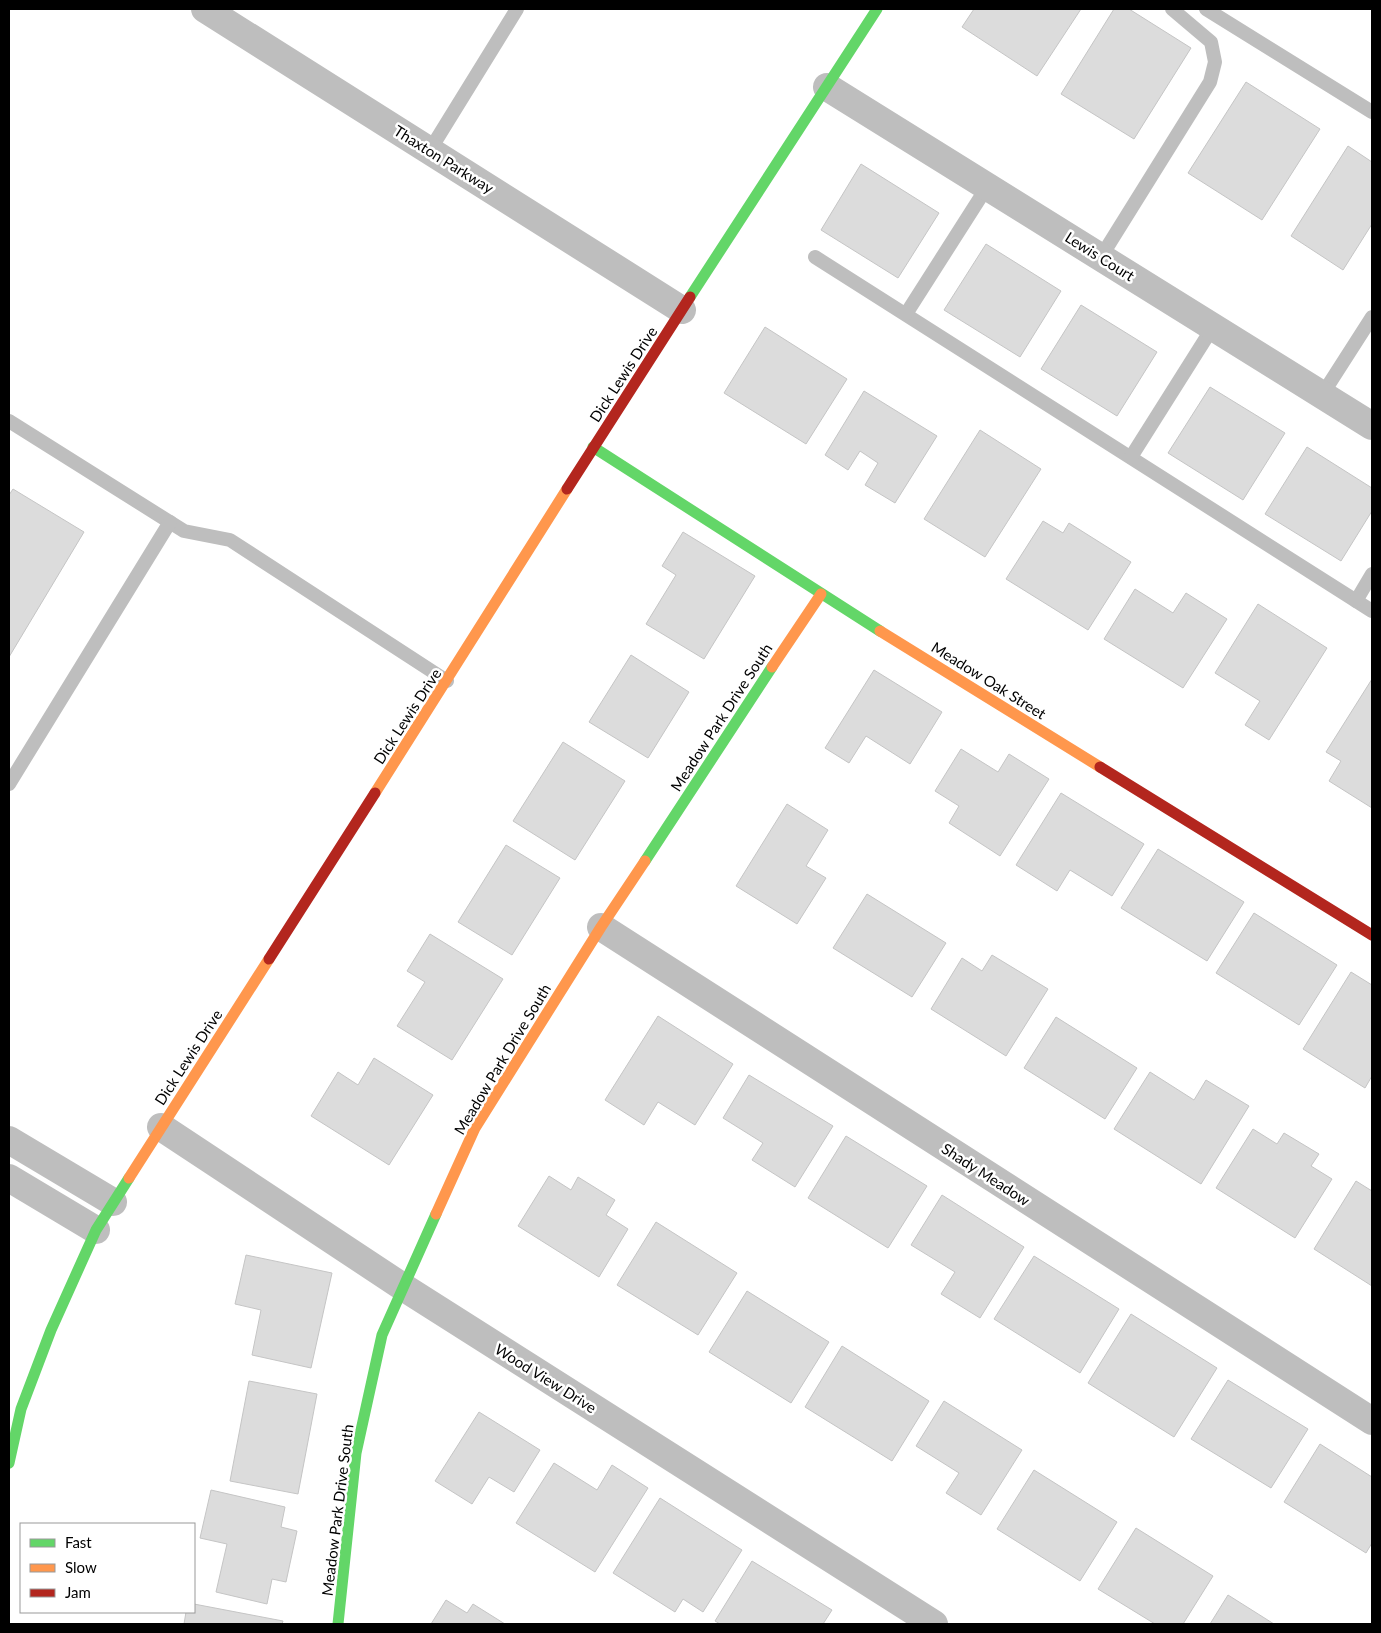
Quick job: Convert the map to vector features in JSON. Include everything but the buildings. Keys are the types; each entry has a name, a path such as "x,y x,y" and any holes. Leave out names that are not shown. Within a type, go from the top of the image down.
{"street":[{"name":"Thaxton Parkway","path":"205,9 682,310"},
{"name":"Dick Lewis Drive","path":"9,1463 22,1409 44,1347 96,1230 447,681 593,447 876,9"},
{"name":"Lewis Court","path":"827,87 1372,426"},
{"name":"Meadow Oak Street","path":"593,447 821,594 1372,935"},
{"name":"Meadow Park Drive South","path":"338,1624 356,1453 382,1335 475,1128 601,927 821,594"},
{"name":"Shady Meadow","path":"601,927 1372,1420"},
{"name":"Wood View Drive","path":"161,1127 403,1287 934,1624"},
{"path":"9,1140 113,1202"},
{"path":"9,1178 96,1230"}],"lane":[{"path":"430,150 517,9"},
{"path":"1101,257 1210,82 1215,62 1211,42 1172,9"},
{"path":"1206,9 1372,112"},
{"path":"906,314 987,186"},
{"path":"815,257 1372,611"},
{"path":"1322,395 1372,317"},
{"path":"1131,457 1213,327"},
{"path":"9,421 184,531 230,540 447,681"},
{"path":"9,784 170,522"},
{"path":"1356,601 1372,574"}],"traffic: fast":[{"path":"690,297 877,9"},
{"path":"593,447 880,631"},
{"path":"645,861 772,667"},
{"path":"9,1463 21,1409 51,1330 96,1230 129,1178"},
{"path":"338,1624 356,1453 382,1335 436,1214"}],"traffic: slow":[{"path":"375,793 567,489"},
{"path":"772,667 821,594"},
{"path":"880,631 1100,767"},
{"path":"436,1214 475,1128 601,927 645,861"},
{"path":"129,1178 269,959"}],"traffic: jam":[{"path":"567,489 690,297"},
{"path":"1100,767 1372,935"},
{"path":"269,959 375,793"}]}
